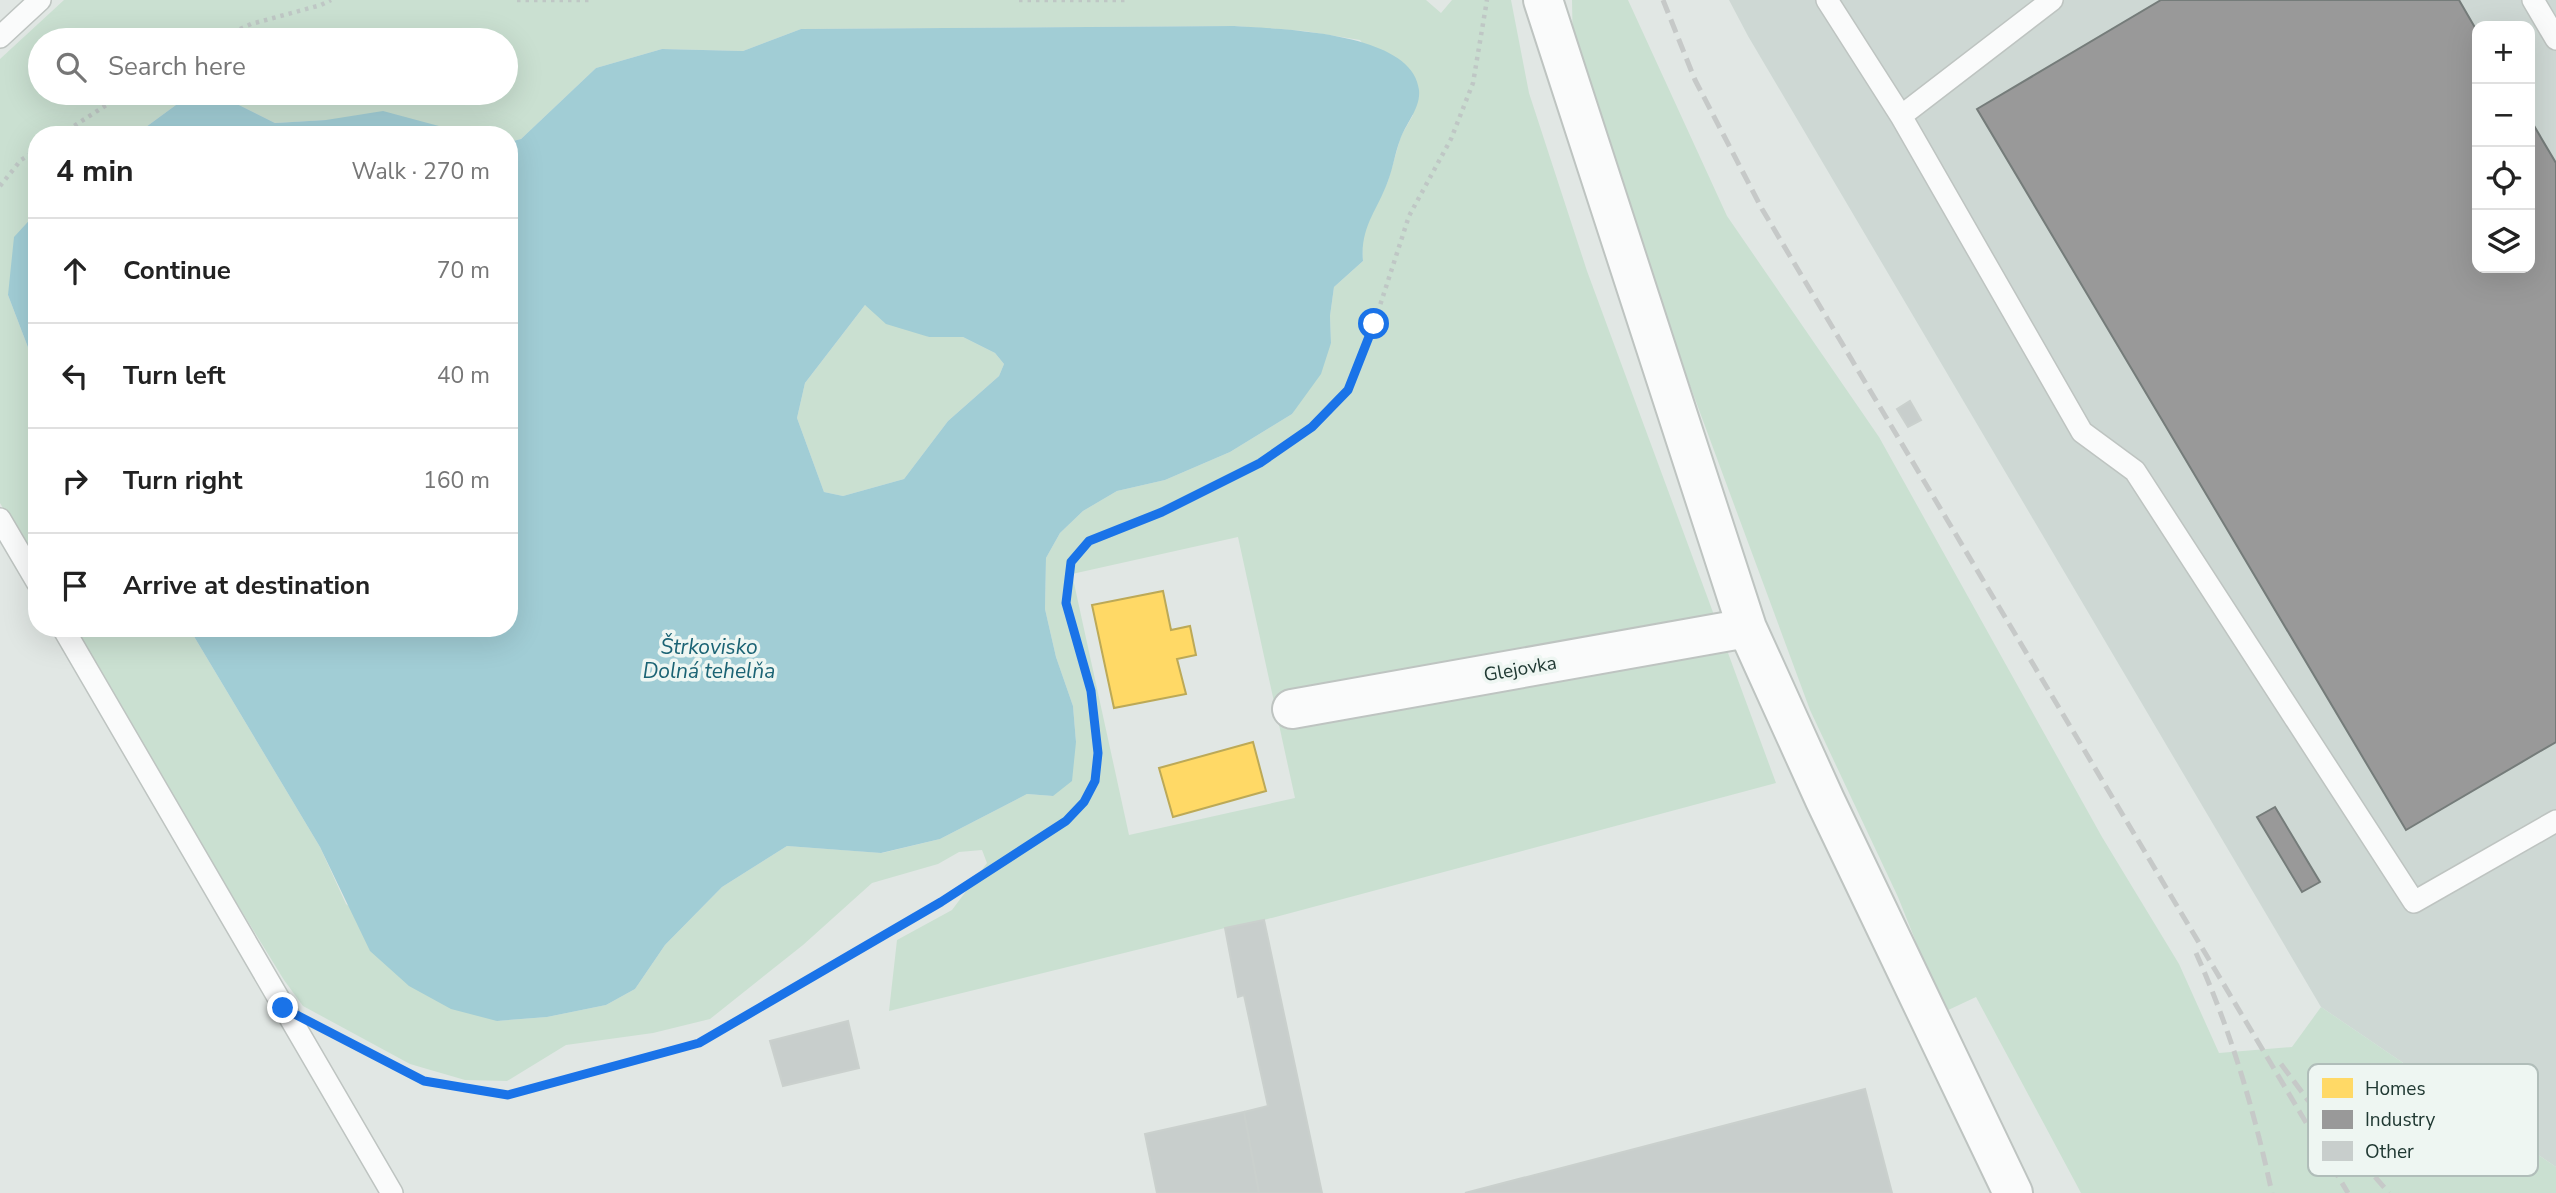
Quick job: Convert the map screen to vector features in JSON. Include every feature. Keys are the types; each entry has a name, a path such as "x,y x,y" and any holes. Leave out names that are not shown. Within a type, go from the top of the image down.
{"street":[{"path":"1543,0 1747,628 1825,800 2013,1193"},
{"name":"Glejovka","path":"1292,709 1747,628"}],"lane":[{"path":"0,37 40,0"},
{"path":"1827,0 1900,116 2082,432 2135,471 2414,902 2556,821"},
{"path":"1900,116 2052,0"},
{"path":"2533,0 2556,39"},
{"path":"0,519 28,567"},
{"path":"68,637 392,1193"}],"path":[{"path":"242,28 331,0"},
{"path":"517,0 591,0"},
{"path":"1019,0 1129,0"},
{"path":"283,1008 424,1081 508,1095 699,1043 941,902 1066,821 1084,802 1095,781 1098,753 1091,691 1066,603 1071,562 1089,541 1162,512 1260,463 1312,427 1348,390 1374,324 1409,216 1451,139 1473,83 1487,0"},
{"path":"74,126 106,105"},
{"path":"0,186 28,156"}],"shaded area":[{"path":"1729,0 2556,0 2556,1167 2538,1155 2538,1064 2405,1064 2321,1007"}],"green space":[{"path":"64,0 1426,0 1441,13 1452,0 1511,0 1529,93 1587,271 1776,783 1264,920 889,1011 897,940 952,910 987,863 982,850 959,852 938,864 872,883 803,945 710,1019 653,1033 566,1045 507,1081 465,1080 410,1064 303,1006 284,980 157,774 78,637 194,637 320,847 346,904 497,1021 547,1017 606,1005 635,989 665,945 722,887 787,846 882,853 940,839 1027,794 1053,796 1076,742 1073,706 1056,657 1045,609 1046,558 1060,533 1083,511 1117,491 1165,480 1230,452 1292,414 1331,343 1330,316 1334,287 1363,261 1362,243 1366,227 1388,181 1401,136 1413,115 1360,40 1304,31 1234,26 801,29 743,51 662,49 596,68 518,140 518,126 409,126 326,120 275,123 239,105 518,105 518,28 34,28","holes":["1238,537 1295,798 1129,835 1072,574"]},
{"path":"1572,0 1628,0 1727,216 1879,437 2102,837 2179,964 2219,1053 2292,1047 2321,1007 2405,1064 2308,1064 2308,1176 2538,1176 2538,1155 2556,1167 2556,1193 2081,1193 1976,997 1944,1012 1898,897 1810,710 1678,353 1573,53"},
{"path":"28,33 28,105 176,105 147,126 28,126 28,233 8,295 28,347 28,551 0,503 0,59"},
{"path":"865,305 929,337 963,337 995,353 1004,364 999,376 948,421 904,479 843,496 824,492 797,418 805,383"}],"water":[{"name":"Štrkovisko Dolná tehelňa","path":"1234,26 1281,29 1341,37 1394,56 1411,70 1419,97 1402,134 1388,181 1367,229 1363,261 1334,287 1330,316 1331,343 1321,374 1292,414 1230,452 1165,480 1117,491 1083,511 1060,533 1046,558 1045,609 1056,657 1073,706 1076,742 1072,781 1053,796 1027,794 940,839 881,853 787,846 722,887 665,945 635,989 606,1005 547,1017 497,1021 451,1009 409,986 370,951 320,847 194,637 518,637 518,140 596,68 662,49 743,51 801,29","holes":["865,305 886,324 929,337 963,337 995,353 1004,364 999,376 948,421 904,479 843,496 824,492 797,418 805,383"]},
{"path":"176,105 239,105 275,123 326,120 383,111 439,126 147,126"},
{"path":"28,222 28,347 8,295 14,237"}],"building: Homes":[{"path":"1163,591 1171,630 1190,626 1196,655 1177,659 1186,694 1114,708 1092,605"},
{"path":"1253,742 1266,791 1173,817 1159,768"}],"building: Industry":[{"path":"2161,0 2459,0 2472,22 2472,273 2535,273 2535,127 2556,163 2556,742 2406,830 1977,109"},
{"path":"2275,807 2320,882 2302,892 2257,817"}],"building: Other":[{"path":"1910,401 1921,420 1908,427 1897,409"},
{"path":"1264,920 1322,1193 1259,1193 1244,1112 1268,1106 1244,995 1238,997 1225,928"},
{"path":"848,1021 859,1068 783,1086 770,1041"},
{"path":"1865,1089 1892,1193 1465,1193"},
{"path":"1244,1112 1259,1193 1157,1193 1145,1134"}],"railway":[{"path":"1663,0 1695,80 1762,209 2308,1126"},
{"path":"2196,953 2240,1071 2272,1193"},
{"path":"2281,1064 2308,1100"},
{"path":"2338,1176 2348,1193"},
{"path":"2374,1176 2389,1193"}],"route":[{"path":"283,1008 424,1081 508,1095 699,1043 941,902 1066,821 1084,802 1095,781 1098,753 1091,691 1066,603 1071,562 1089,541 1162,512 1260,463 1312,427 1348,390 1374,324"}]}
